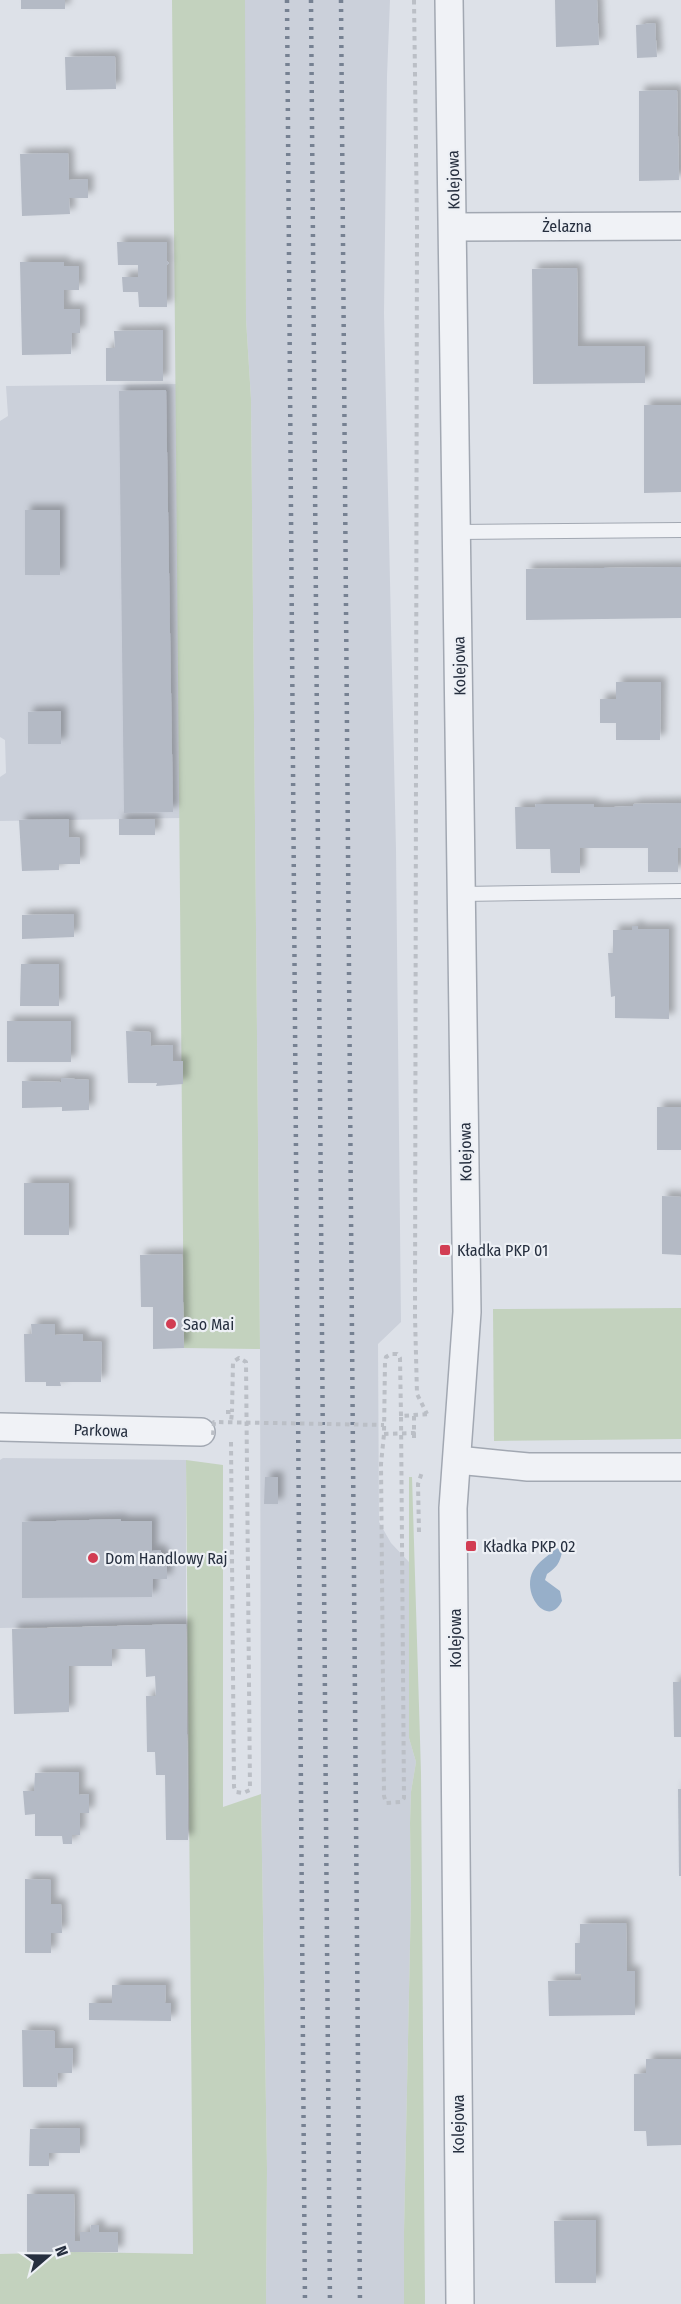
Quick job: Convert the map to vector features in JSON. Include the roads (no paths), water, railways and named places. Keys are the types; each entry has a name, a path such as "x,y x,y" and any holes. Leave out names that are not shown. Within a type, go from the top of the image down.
{"street":[{"name":"Kolejowa","path":"449,0 454,227 467,1312 453,1508 460,2304"},
{"name":"Żelazna","path":"454,227 681,226"},
{"name":"Parkowa","path":"0,1427 207,1434"},
{"path":"457,1460 528,1467 681,1467"}],"lane":[{"path":"458,532 681,530"},
{"path":"462,894 681,891"}],"water":[{"path":"557,1548 562,1552 560,1559 547,1574 545,1580 560,1591 562,1601 556,1609 550,1611 544,1610 533,1598 530,1580 538,1565"}],"railway":[{"path":"287,0 305,2304"},
{"path":"311,0 330,2304"},
{"path":"341,0 360,2304"}],"place":[{"name":"Kładka PKP 01","path":"445,1250"},
{"name":"Sao Mai","path":"171,1324"},
{"name":"Kładka PKP 02","path":"471,1546"},
{"name":"Dom Handlowy Raj","path":"93,1558"}]}
